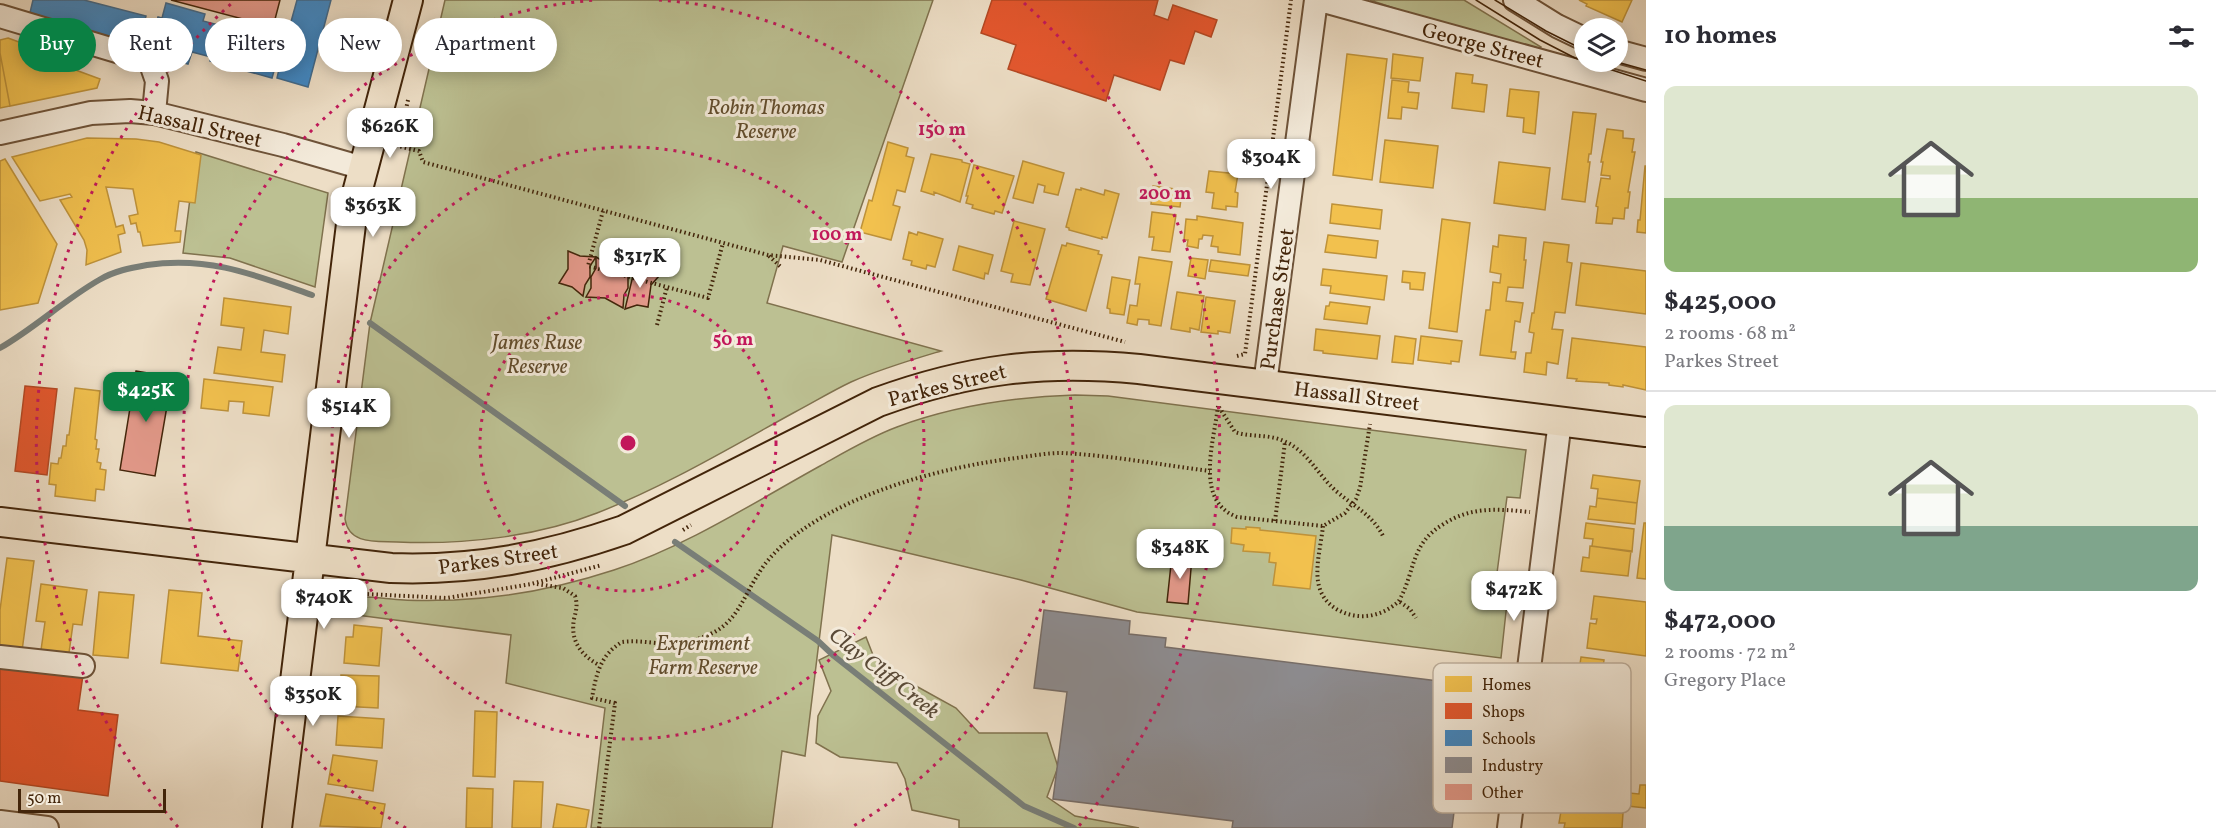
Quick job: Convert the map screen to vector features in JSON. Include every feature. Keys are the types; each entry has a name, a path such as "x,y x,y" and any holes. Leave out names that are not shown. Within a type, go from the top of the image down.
{"main road":[{"path":"277,828 353,208 408,0"},
{"name":"Hassall Street","path":"1068,365 1130,368 1646,432"},
{"name":"Parkes Street","path":"0,522 391,568 459,567 526,559 553,553 624,530 843,418 903,393 993,370 1068,365"}],"street":[{"name":"George Street","path":"1318,0 1646,90"},
{"name":"Purchase Street","path":"1265,384 1318,0"},
{"name":"George Street","path":"1515,0 1574,34"},
{"path":"0,16 150,61 157,81 154,114"},
{"path":"1628,54 1646,59"},
{"name":"Hassall Street","path":"0,133 91,113 130,111 154,114 283,145 363,168"},
{"path":"1530,663 1560,421"},
{"path":"0,657 83,666"},
{"path":"1509,828 1511,813"},
{"path":"0,822 35,827"}],"path":[{"path":"1228,355 1239,357 1245,354 1291,0"},
{"path":"398,146 419,151 423,162 723,243 768,255 820,260 1134,344"},
{"path":"603,210 588,266 708,298 723,243"},
{"path":"768,255 782,267"},
{"path":"657,325 667,287"},
{"path":"1370,424 1360,488 1352,504 1345,513 1323,526 1237,518 1227,513 1214,499 1211,490 1210,471 1218,406 1235,432 1268,436 1285,442 1303,453 1323,479 1352,504 1367,513 1383,536"},
{"path":"1275,521 1285,442"},
{"path":"598,828 615,703 592,698 599,665 605,655 622,642 669,644 713,634 733,619 773,554 818,519 880,491 996,460 1061,453 1210,471"},
{"path":"1323,526 1317,578 1319,591 1329,604 1341,611 1362,617 1384,612 1400,602 1419,547 1427,536 1440,526 1455,517 1491,508 1532,513"},
{"path":"531,584 563,588 575,596 577,608 573,626 576,645 588,659 599,665"},
{"path":"1400,602 1410,609 1416,618"}],"green space":[{"name":"James Ruse Reserve","path":"445,0 933,0 842,262 783,246 767,303 941,351 851,382 673,478 623,502 574,521 524,534 447,542 372,541 358,537 352,533 345,519 370,323 428,72 557,72 557,18 441,18"},
{"path":"1370,0 1464,0 1541,47 1538,52 1462,31"},
{"path":"196,152 328,193 315,287 230,258 183,253"},
{"name":"Experiment Farm Reserve","path":"1075,395 1108,396 1526,450 1520,498 1507,497 1497,573 1510,575 1501,658 1137,612 1021,580 832,535 805,756 782,751 772,828 591,828 605,708 506,683 511,635 333,612 345,598 352,597 416,600 474,599 535,591 594,576 668,549 745,509 858,445 897,427 940,413 984,404"},
{"path":"866,637 873,655 907,681 956,708 979,733 1047,733 1058,767 1047,797 1075,816 1139,828 959,828 959,820 912,810 905,779 897,763 840,757 816,743 818,716 831,691 819,660"}],"building: Homes":[{"path":"1579,0 1632,0 1624,18 1613,18 1586,6 1587,4"},
{"path":"8,38 18,42 18,72 81,72 100,79 97,88 10,106 0,53 0,40"},
{"path":"0,53 10,106 0,108"},
{"path":"1347,54 1387,59 1372,180 1333,175"},
{"path":"1393,54 1423,58 1420,81 1391,78"},
{"path":"1456,73 1473,75 1472,83 1487,85 1484,112 1452,108"},
{"path":"1392,80 1409,82 1408,92 1419,93 1417,109 1402,107 1401,119 1388,118"},
{"path":"1510,89 1539,92 1535,134 1523,132 1524,118 1507,116"},
{"path":"1573,112 1596,114 1588,162 1590,162 1585,202 1562,199"},
{"path":"1607,129 1623,131 1623,138 1634,139 1632,152 1635,152 1628,192 1630,192 1628,208 1625,208 1624,219 1613,218 1612,224 1596,223 1598,207 1596,206 1601,178 1610,179 1610,176 1601,175"},
{"path":"87,138 159,142 201,155 195,203 179,201 175,231 181,231 180,242 143,246 136,223 131,224 129,216 138,214 133,189 106,187 116,227 123,225 125,233 118,235 121,252 86,265 87,250 84,240 60,200 72,197 70,194 40,201 12,157"},
{"path":"1385,140 1438,146 1433,188 1380,182"},
{"path":"888,142 908,148 906,156 914,158 905,192 897,190 893,205 900,207 891,240 860,232 869,200 872,201"},
{"path":"931,154 962,160 970,164 960,202 934,192 934,195 921,191"},
{"path":"5,159 57,244 38,303 0,310 0,161"},
{"path":"1023,161 1064,173 1058,195 1044,192 1045,186 1038,184 1033,203 1013,198"},
{"path":"1499,162 1550,168 1545,210 1494,203"},
{"path":"974,165 1014,176 1002,213 995,211 994,214 972,208 973,205 966,203"},
{"path":"1646,166 1646,233 1637,232"},
{"path":"1209,171 1238,174 1235,192 1238,193 1237,207 1226,206 1226,210 1212,208 1214,193 1206,192"},
{"path":"1153,186 1182,190 1180,207 1151,204"},
{"path":"1081,188 1104,195 1105,190 1119,194 1107,238 1102,237 1102,239 1069,230 1066,227 1076,189 1081,190"},
{"path":"1332,204 1382,210 1380,229 1330,223"},
{"path":"1152,212 1176,215 1170,252 1152,250 1154,237 1149,237"},
{"path":"1197,216 1243,223 1240,255 1218,252 1218,247 1211,246 1213,236 1203,235 1202,239 1199,239 1198,248 1187,246 1188,240 1184,240 1186,219 1197,220"},
{"path":"1442,219 1470,223 1457,332 1429,328"},
{"path":"1014,221 1045,229 1030,285 1011,282 1013,274 1001,271"},
{"path":"909,232 917,235 918,232 943,239 935,267 927,265 926,269 911,265 912,261 903,259"},
{"path":"1328,235 1378,241 1376,258 1325,252"},
{"path":"1499,235 1526,238 1523,288 1508,287 1506,301 1523,303 1520,322 1515,321 1511,352 1516,352 1515,359 1480,355 1486,310 1490,310 1493,282 1500,283 1501,274 1490,272 1493,246 1498,247"},
{"path":"1544,242 1569,245 1567,262 1572,263 1565,313 1555,312 1552,329 1563,330 1558,364 1547,362 1546,375 1524,372 1526,353 1531,353 1534,333 1529,332 1532,313 1534,313"},
{"path":"1067,243 1099,251 1098,254 1102,255 1086,311 1046,299 1062,245 1066,246"},
{"path":"959,246 993,255 988,274 985,273 984,279 953,270"},
{"path":"1139,257 1172,262 1161,326 1149,324 1149,320 1138,319 1137,325 1127,323 1130,305 1137,306 1140,284 1135,284"},
{"path":"1191,258 1208,260 1205,279 1188,276"},
{"path":"1211,260 1250,265 1248,276 1209,271"},
{"path":"1581,263 1646,271 1646,314 1576,305"},
{"path":"1323,269 1387,276 1384,300 1330,293 1331,286 1321,285"},
{"path":"1403,271 1425,273 1423,290 1410,289 1410,283 1402,282"},
{"path":"1112,277 1130,280 1124,315 1110,313 1110,309 1107,308"},
{"path":"1177,292 1204,296 1199,330 1190,328 1190,332 1171,329"},
{"path":"1206,297 1235,301 1230,333 1201,332"},
{"path":"224,298 291,307 288,334 264,330 261,352 285,355 282,382 214,373 218,347 241,350 244,328 221,325"},
{"path":"1330,302 1370,307 1367,324 1324,319 1326,306 1329,306"},
{"path":"1316,329 1380,336 1377,359 1314,350"},
{"path":"1395,336 1416,339 1413,364 1392,362"},
{"path":"1421,336 1462,341 1459,362 1451,361 1451,364 1418,360"},
{"path":"1572,338 1646,347 1646,390 1567,378"},
{"path":"204,379 273,387 269,416 243,413 244,402 229,401 228,411 201,408"},
{"path":"75,388 100,391 95,439 97,440 96,449 99,449 97,462 101,463 100,469 106,470 104,490 96,489 95,501 55,496 56,485 49,484 51,463 58,464 63,446 66,446 67,435 69,435"},
{"path":"1593,475 1640,481 1637,503 1597,498 1598,489 1591,488"},
{"path":"1597,498 1637,503 1635,524 1588,519 1590,506 1596,507"},
{"path":"1586,523 1634,529 1632,552 1592,546 1593,539 1584,538"},
{"path":"1644,523 1646,523 1646,579 1637,578"},
{"path":"1246,527 1316,536 1310,589 1273,585 1276,563 1269,562 1270,553 1243,551 1244,545 1231,543 1232,528 1246,529"},
{"path":"1590,546 1631,551 1628,576 1581,571 1583,557 1589,558"},
{"path":"7,558 34,561 22,651 0,648 0,610"},
{"path":"41,584 87,590 82,625 73,624 68,660 40,657 45,622 36,621"},
{"path":"169,590 202,593 198,636 242,641 238,671 161,663"},
{"path":"99,592 134,595 128,658 93,655"},
{"path":"1594,596 1646,602 1646,656 1587,648 1590,623 1596,624 1597,619 1591,619"},
{"path":"354,625 382,628 379,666 344,663 346,637 353,637"},
{"path":"1581,657 1604,660 1604,663 1580,663"},
{"path":"341,675 379,676 378,708 340,706"},
{"path":"475,711 497,712 495,777 473,776"},
{"path":"338,716 384,719 382,748 336,745"},
{"path":"333,755 377,761 373,791 328,784"},
{"path":"514,781 543,782 541,828 512,828"},
{"path":"1640,785 1646,785 1646,808 1631,806 1631,793 1639,794"},
{"path":"467,788 493,789 492,828 466,828"},
{"path":"326,794 385,804 381,828 320,826"},
{"path":"557,804 589,810 586,828 553,828"},
{"path":"1561,813 1623,813 1622,828 1564,828 1565,823 1559,823"}],"building: Shops":[{"path":"992,0 1158,0 1154,15 1168,20 1173,5 1217,20 1211,37 1195,31 1184,64 1170,60 1160,90 1114,75 1106,101 1008,69 1016,45 981,33"},
{"path":"25,386 57,389 47,475 15,471"},
{"path":"0,665 83,675 78,710 118,715 108,796 0,781"}],"building: Schools":[{"path":"33,0 84,0 146,16 146,18 108,18 108,41 96,38 96,18 29,18"},
{"path":"297,0 331,0 326,18 318,18 318,49 308,87 277,78 278,72 306,72 306,18 292,18"},
{"path":"166,3 205,14 203,21 205,22 205,55 193,52 193,18 162,18"},
{"path":"250,72 274,72 272,78"}],"building: Industry":[{"path":"1044,610 1130,621 1129,634 1166,638 1165,647 1433,680 1433,813 1454,813 1452,828 1232,828 1233,821 1053,799 1067,692 1034,688"}],"building: Other":[{"path":"171,0 280,0 275,18 239,18"},
{"path":"568,251 580,256 596,257 590,266 590,277 585,285 583,296 572,287 559,283 568,269"},
{"path":"596,257 613,267 635,267 628,277 623,308 605,298 586,297 596,268"},
{"path":"635,267 647,275 659,276 651,285 648,307 637,305 625,309"},
{"path":"136,371 172,377 155,476 120,470"},
{"path":"1172,555 1192,557 1188,604 1167,602"}],"waterway":[{"name":"Clay Cliff Creek","path":"0,348 99,280 116,272 147,265 170,263 212,265 251,274 312,295"},
{"path":"370,323 625,506"},
{"name":"Clay Cliff Creek","path":"675,542 818,641 1024,806 1074,828"}],"tram line":[{"path":"1476,0 1540,40 1575,58 1646,81"},
{"path":"1495,0 1574,45"},
{"path":"1628,65 1646,70"}],"park label":[{"name":"Robin Thomas Reserve","path":"766,119"}]}
